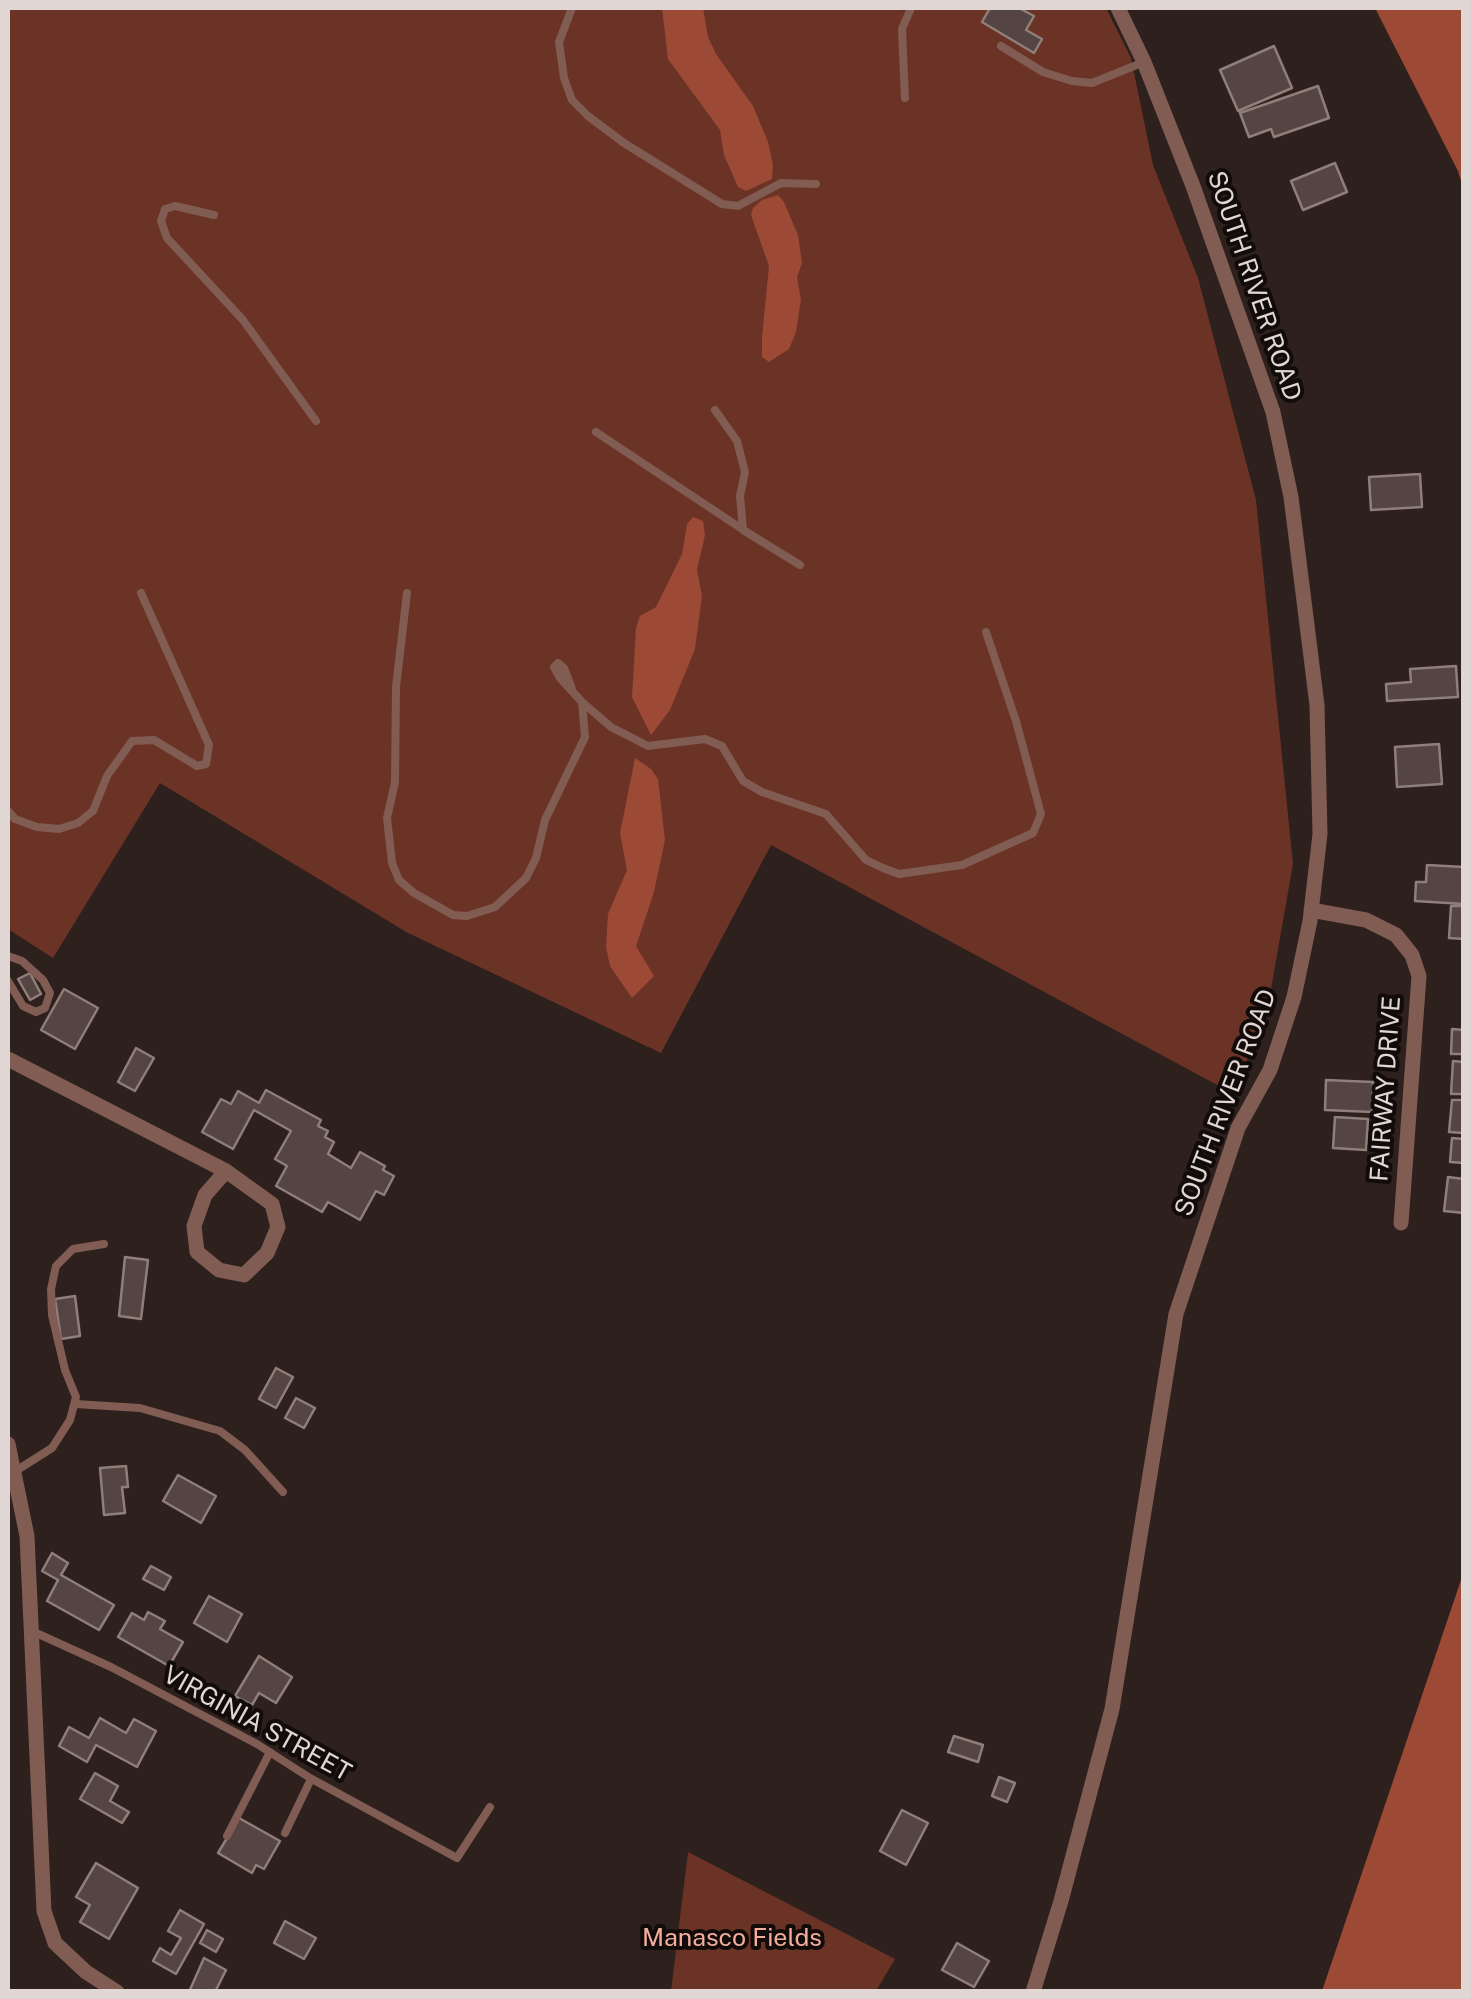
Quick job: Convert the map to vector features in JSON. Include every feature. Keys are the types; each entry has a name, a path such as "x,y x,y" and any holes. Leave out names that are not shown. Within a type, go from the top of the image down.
{"street":[{"name":"SOUTH RIVER ROAD","path":"1033,1992 1112,1710 1176,1314 1238,1128 1270,1070 1294,997 1312,910 1320,834 1317,705 1292,497 1273,412 1193,186 1118,8"},
{"name":"FAIRWAY DRIVE","path":"1312,910 1366,920 1396,935 1412,955 1419,976 1401,1223"},
{"path":"8,1060 226,1171 272,1204 278,1228 267,1253 244,1275 218,1270 197,1252 194,1226 205,1195 226,1171"},
{"path":"8,1444 27,1536 44,1911 55,1943 86,1972 116,1992"}],"lane":[{"path":"572,8 559,42 564,78 572,100 612,134 722,204 738,206 782,182 816,184"},
{"path":"905,98 902,29 911,8"},
{"path":"1001,46 1044,72 1072,82 1092,83 1144,62"},
{"path":"214,216 175,206 165,209 161,221 167,238 244,320 316,420"},
{"path":"715,410 737,441 745,472 740,496 743,530"},
{"path":"596,432 800,565"},
{"path":"8,811 15,819 37,826 59,828 78,823 92,811 107,776 132,742 154,740 197,766 206,764 209,745 141,593"},
{"path":"407,593 396,687 396,782 387,818 392,863 399,880 414,893 452,915 467,916 494,907 526,878 536,858 545,820 585,736 582,702"},
{"path":"572,689 611,728 648,746 705,739 722,746 744,781 762,792 826,814 866,860 883,868 900,874 962,866 1033,833 1041,814 986,632"},
{"path":"8,956 22,961 44,980 50,993 45,1008 36,1012 23,1006 8,981"},
{"path":"14,1472 52,1448 70,1420 76,1396 65,1370 52,1315 51,1289 56,1266 73,1249 104,1244"},
{"path":"74,1404 140,1408 220,1432 245,1450 283,1492"},
{"name":"VIRGINIA STREET","path":"34,1632 111,1667 457,1858 490,1807"},
{"path":"227,1836 270,1752"},
{"path":"285,1832 311,1779"}],"green space":[{"path":"8,8 1106,8 1131,58 1153,165 1198,278 1256,500 1293,864 1268,1006 1234,1094 771,845 661,1053 408,933 160,783 53,958 8,929"},
{"name":"Manasco Fields","path":"688,1852 895,1959 876,1991 671,1991"}],"shaded area":[{"path":"662,8 703,8 708,37 716,54 753,106 768,142 772,179 746,191 738,187 724,155 720,130 668,59"},
{"path":"1375,8 1463,8 1463,188 1458,171"},
{"path":"778,195 798,235 801,299 789,349 769,362 762,357 762,337 769,266 751,215 762,200"},
{"path":"693,517 703,521 705,535 697,570 702,596 695,649 670,710 651,735 632,697 636,628 640,616 656,607 682,554 687,524"},
{"path":"635,758 658,779 665,840 654,892 636,946 654,976 632,998 610,966 606,947 608,914 627,870 620,833"},
{"path":"1463,1574 1463,1991 1322,1991"}],"building":[{"path":"990,8 1019,8 1034,16 1026,30 1042,39 1034,53 982,22"},
{"path":"1274,46 1292,88 1238,111 1220,70"},
{"path":"1318,86 1329,118 1274,137 1271,129 1249,137 1240,113"},
{"path":"1335,163 1347,192 1303,210 1291,181"},
{"path":"1420,474 1422,507 1371,510 1369,477"},
{"path":"1456,666 1458,697 1387,701 1386,684 1411,682 1410,669"},
{"path":"1439,744 1442,784 1397,787 1395,747"},
{"path":"1427,865 1464,867 1464,904 1415,901 1416,882 1426,882"},
{"path":"1451,906 1464,906 1464,939 1449,938"},
{"path":"30,973 41,994 30,1000 18,979"},
{"path":"64,989 98,1008 75,1049 41,1030"},
{"path":"1452,1029 1464,1030 1464,1054 1451,1054"},
{"path":"136,1048 154,1058 135,1091 118,1082"},
{"path":"1453,1061 1464,1062 1464,1094 1451,1094"},
{"path":"1326,1080 1373,1082 1372,1112 1325,1110"},
{"path":"266,1090 321,1120 318,1126 328,1131 325,1137 334,1142 328,1154 351,1168 360,1152 394,1176 384,1195 376,1191 360,1220 328,1202 322,1212 276,1186 287,1166 275,1159 291,1131 254,1110 233,1149 202,1132 221,1099 231,1104 238,1091 259,1103"},
{"path":"1452,1100 1464,1100 1464,1133 1449,1132"},
{"path":"1335,1117 1368,1119 1366,1150 1333,1148"},
{"path":"1452,1138 1464,1139 1464,1163 1450,1162"},
{"path":"1448,1177 1464,1179 1464,1213 1444,1211"},
{"path":"125,1257 148,1260 141,1319 119,1316"},
{"path":"75,1296 80,1336 61,1339 55,1299"},
{"path":"276,1368 293,1377 276,1408 259,1399"},
{"path":"296,1398 315,1408 304,1428 285,1418"},
{"path":"126,1466 128,1487 122,1487 125,1513 104,1515 100,1468"},
{"path":"178,1475 216,1496 201,1523 163,1501"},
{"path":"52,1553 68,1563 61,1575 114,1605 99,1630 47,1601 58,1580 42,1571"},
{"path":"151,1566 171,1577 164,1590 143,1579"},
{"path":"209,1596 242,1614 227,1642 194,1623"},
{"path":"148,1612 165,1621 160,1629 183,1642 169,1666 118,1637 132,1613 144,1620"},
{"path":"259,1656 292,1677 276,1703 259,1693 252,1705 235,1696"},
{"path":"100,1718 126,1733 134,1719 156,1731 137,1767 96,1745 87,1762 59,1746 69,1727 89,1738"},
{"path":"954,1736 983,1745 978,1762 948,1752"},
{"path":"95,1773 118,1786 110,1801 129,1812 122,1823 80,1799"},
{"path":"999,1777 1015,1783 1007,1802 992,1796"},
{"path":"902,1810 928,1823 906,1865 880,1851"},
{"path":"239,1818 280,1841 264,1869 256,1865 252,1873 218,1853"},
{"path":"96,1863 138,1888 109,1939 80,1922 90,1905 76,1897"},
{"path":"180,1910 204,1924 176,1974 153,1961 160,1948 171,1955 181,1938 168,1931"},
{"path":"285,1921 316,1938 304,1959 274,1943"},
{"path":"207,1930 223,1939 216,1952 200,1943"},
{"path":"957,1943 989,1961 974,1987 942,1970"},
{"path":"204,1958 226,1970 215,1992 189,1992"}]}
